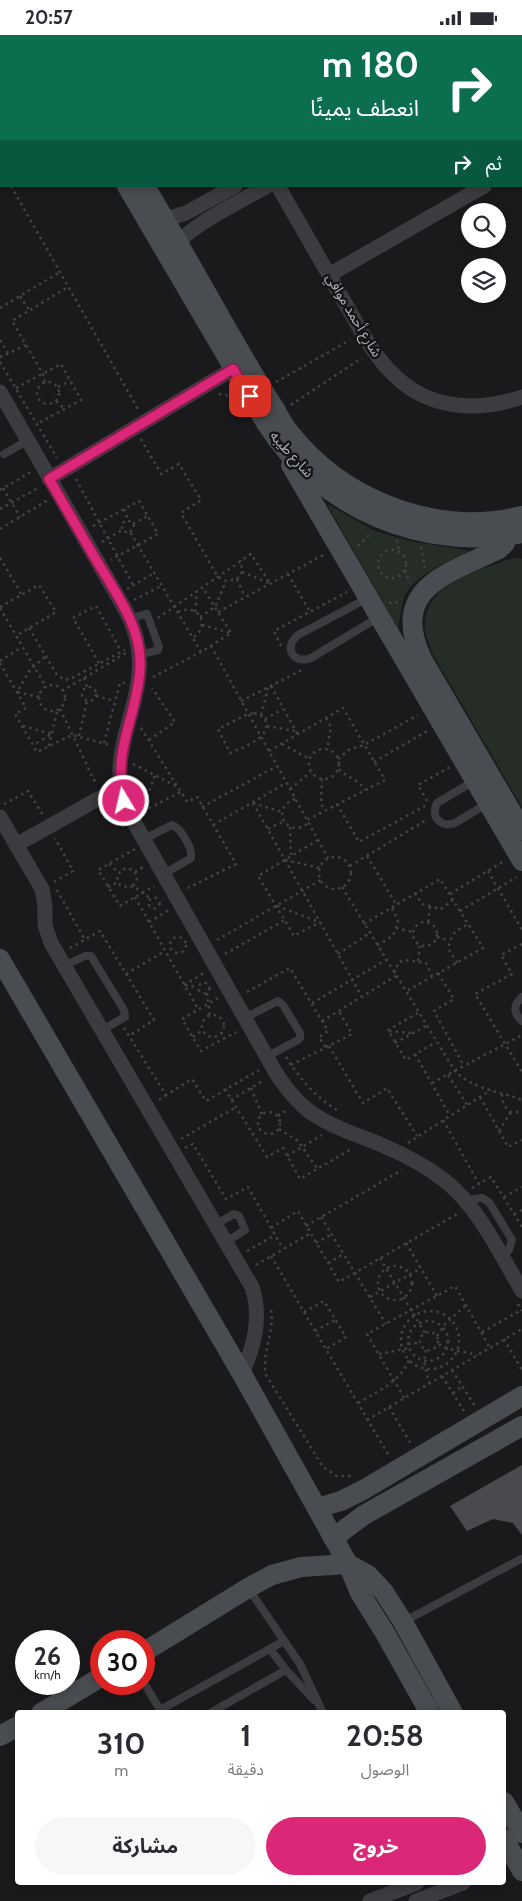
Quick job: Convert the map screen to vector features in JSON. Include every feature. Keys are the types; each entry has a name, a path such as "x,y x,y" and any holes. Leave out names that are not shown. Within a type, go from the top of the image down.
{"street":[{"name":"شارع طيبه","path":"128,187 157,223 287,430 314,459 345,484 380,503 419,516 452,521 480,522 518,531"},
{"name":"شارع طيبه","path":"145,187 157,223"},
{"path":"157,223 196,209 232,187"},
{"path":"173,250 194,229 265,187"},
{"name":"شارع أحمد موافي","path":"279,187 363,333 374,351 394,376 412,389 433,399 455,405 478,407 500,404 522,397"},
{"path":"329,275 482,187"},
{"name":"شارع طيبه","path":"173,250 233,369 275,437 293,459 320,483 374,517 411,530 448,537 488,537 518,531"},
{"path":"50,476 233,369"},
{"path":"0,392 134,617 139,679 121,755 121,787 130,815 147,839 160,880 245,1018 261,1063 316,1117 415,1161 443,1179 467,1199 501,1257 519,1296"},
{"path":"275,437 339,556 368,598 519,857"},
{"path":"518,531 499,549 440,577 422,593 413,613 412,624 417,648 522,830"},
{"path":"16,845 121,787"},
{"path":"3,811 16,845 42,889 45,925 64,966 252,1287 257,1310 253,1342 242,1374"},
{"path":"0,959 242,1374 348,1564 360,1593 428,1710"},
{"path":"317,1508 341,1501 363,1490 522,1396"},
{"path":"333,1538 364,1515 522,1426"},
{"path":"155,1645 248,1588 287,1570 315,1565 348,1564 363,1572 384,1591 451,1710"},
{"path":"46,1710 90,1684"},
{"path":"0,1736 15,1728"},
{"path":"506,1816 511,1852"},
{"path":"370,1901 413,1885"},
{"path":"416,1901 457,1885"}],"lane":[{"path":"4,454 28,441"},
{"path":"368,598 298,635 290,644 290,651 299,660 311,658 379,617"},
{"path":"134,617 146,614 159,647 158,650 138,651"},
{"path":"474,781 437,803 434,809 438,821 449,825 488,803"},
{"path":"147,839 172,825 175,826 192,854 188,861 160,880"},
{"path":"64,966 85,956 94,958 124,1010 125,1017 102,1030"},
{"path":"522,997 516,1002 514,1009 516,1017 522,1021"},
{"path":"245,1018 278,1001 283,1005 300,1033 298,1039 261,1063"},
{"path":"216,1224 234,1214 239,1216 245,1231 226,1242"},
{"path":"403,1622 522,1559"},
{"path":"248,1588 300,1664 321,1710"},
{"path":"163,1710 284,1641"},
{"path":"270,1649 286,1670 316,1702"},
{"path":"215,1710 286,1670"},
{"path":"151,1695 160,1710"}],"path":[{"path":"12,187 145,421"},
{"path":"0,301 2,307 60,272"},
{"path":"45,382 12,321 68,287"},
{"path":"20,296 29,311"},
{"path":"262,390 363,333"},
{"path":"0,341 8,353"},
{"path":"0,357 26,345"},
{"path":"278,414 374,351"},
{"path":"0,362 58,459"},
{"path":"16,388 61,364 81,401 37,424"},
{"path":"58,387 70,381"},
{"path":"45,382 52,383 58,387 59,394 56,401 48,404 43,403 38,396 38,387 45,382"},
{"path":"212,397 219,394 234,397"},
{"path":"56,401 65,409"},
{"path":"140,437 161,474 179,464 201,500 181,513 218,577 226,581 237,579 242,572 241,560"},
{"path":"58,459 63,458"},
{"path":"0,529 20,517 50,476 58,459"},
{"path":"72,482 79,474"},
{"path":"20,517 2,489 50,476"},
{"path":"0,509 12,503 50,476"},
{"path":"75,478 133,585"},
{"path":"88,529 139,501 158,534 107,562"},
{"path":"124,509 128,520 133,524"},
{"path":"130,532 133,524 147,515"},
{"path":"122,530 122,523 128,520"},
{"path":"218,612 288,574 339,556 360,543 376,528"},
{"path":"97,545 122,530 130,532 201,652"},
{"path":"396,536 399,551 406,560 405,570 396,577 385,575 378,566 380,556 389,550 399,551"},
{"path":"368,598 390,603 422,593 424,553 420,542"},
{"path":"151,623 251,554 270,583"},
{"path":"0,558 22,595"},
{"path":"0,570 5,567"},
{"path":"242,572 270,583"},
{"path":"124,591 154,573"},
{"path":"288,574 310,612"},
{"path":"237,579 245,597"},
{"path":"200,617 215,607 226,581"},
{"path":"16,636 56,612 39,585 0,608 16,636 34,665 46,687"},
{"path":"134,617 131,602 161,586"},
{"path":"203,588 231,633"},
{"path":"195,611 197,591"},
{"path":"99,663 73,618 96,606 121,651"},
{"path":"178,612 189,609 195,611 200,617 201,630 192,638"},
{"path":"202,625 231,633"},
{"path":"29,628 58,675 65,680 121,651 138,651"},
{"path":"153,677 201,652 231,633"},
{"path":"211,646 328,858"},
{"path":"23,647 0,662 26,708 15,715 37,753 72,735 113,745"},
{"path":"138,651 153,677 149,696"},
{"path":"62,691 123,655 138,651"},
{"path":"17,692 34,665 46,656"},
{"path":"84,678 87,687"},
{"path":"104,743 120,683 129,684"},
{"path":"49,746 58,710 64,703 62,691 55,686 46,687 39,697 42,707 46,710 58,710"},
{"path":"87,687 94,689 96,696"},
{"path":"87,687 82,693 87,701"},
{"path":"261,715 269,687 297,733"},
{"path":"149,740 175,722 152,688"},
{"path":"17,692 39,697"},
{"path":"96,696 115,701"},
{"path":"87,701 94,699 96,696"},
{"path":"79,736 87,701"},
{"path":"269,751 342,708 385,780 324,811 303,827 296,829 290,827 284,821 282,812 284,806 289,801 295,799"},
{"path":"265,719 283,709"},
{"path":"58,710 102,797"},
{"path":"338,759 350,749 364,745 421,713"},
{"path":"248,714 261,715 265,719 267,726 261,737 230,753 218,729 248,714"},
{"path":"326,718 331,727 327,749"},
{"path":"138,738 143,720"},
{"path":"21,725 52,734"},
{"path":"267,726 297,733"},
{"path":"141,728 187,802 196,797 236,864 187,889"},
{"path":"374,762 430,729"},
{"path":"33,745 52,734"},
{"path":"282,744 310,759"},
{"path":"339,769 332,777 318,778 311,772 310,759 316,751 327,749 332,751 338,759 339,769 342,773 358,781 365,790"},
{"path":"134,772 133,763 178,787"},
{"path":"337,804 360,842 428,804 418,785 452,765"},
{"path":"202,807 277,766"},
{"path":"290,789 311,772"},
{"path":"143,811 155,775"},
{"path":"322,779 321,802 324,811"},
{"path":"213,825 286,783"},
{"path":"0,801 3,811 28,791 43,815"},
{"path":"143,811 181,792"},
{"path":"140,803 147,839 98,870 120,906 160,880"},
{"path":"253,803 282,812"},
{"path":"253,803 362,997"},
{"path":"38,818 50,810"},
{"path":"350,866 435,815"},
{"path":"268,829 284,821"},
{"path":"290,827 292,856"},
{"path":"53,883 73,871 53,839 62,833"},
{"path":"318,840 258,876 294,936 320,923"},
{"path":"367,856 396,904"},
{"path":"338,857 350,866 349,881 342,887 332,889 321,880 320,868 328,858 338,857"},
{"path":"450,894 488,871 519,857"},
{"path":"285,860 320,868"},
{"path":"109,864 118,873 118,882"},
{"path":"118,873 124,868 132,869 137,875 133,886"},
{"path":"488,871 522,930"},
{"path":"460,911 522,874"},
{"path":"49,876 85,940"},
{"path":"364,923 440,879 483,948 405,991"},
{"path":"217,940 321,880"},
{"path":"108,887 118,882"},
{"path":"118,882 124,887 133,886 151,899 157,899 160,904 156,909 150,907"},
{"path":"342,887 455,1071 471,1083 522,1100"},
{"path":"415,893 423,906 441,909 454,900"},
{"path":"135,897 198,1009"},
{"path":"145,915 150,907 151,899"},
{"path":"149,922 175,905"},
{"path":"276,906 320,923"},
{"path":"377,945 395,934 397,917 391,907"},
{"path":"428,922 430,907"},
{"path":"225,954 285,920"},
{"path":"428,922 436,928 436,941 429,946 420,945 414,940 413,932 419,924 428,922"},
{"path":"457,963 449,951 450,941 455,931 468,924"},
{"path":"396,928 413,932"},
{"path":"68,949 100,931 154,1020 129,1036"},
{"path":"338,954 370,933"},
{"path":"437,937 450,941"},
{"path":"162,945 170,948 175,953 179,953 185,950 186,943 181,938 174,938 171,941 170,948"},
{"path":"522,944 501,955 512,974 475,994 522,1071"},
{"path":"418,962 420,945"},
{"path":"126,974 165,951"},
{"path":"312,1003 386,960"},
{"path":"322,1021 395,975 397,965 402,961 418,962 427,965 432,976"},
{"path":"247,992 290,968 328,1031 319,1037 328,1047 363,1103 388,1088 417,1136"},
{"path":"184,985 205,973"},
{"path":"438,973 454,999 434,1011 464,1066"},
{"path":"198,987 202,983 209,987 207,993 210,1016"},
{"path":"184,985 198,987"},
{"path":"198,987 199,992 207,993"},
{"path":"220,997 182,1019 201,1051 237,1032"},
{"path":"291,1065 352,1034 338,1011"},
{"path":"388,1031 418,1013"},
{"path":"210,1016 219,1017 223,1023 223,1031 217,1036 209,1036 203,1031 204,1020 210,1016"},
{"path":"120,1021 166,1095"},
{"path":"395,1043 426,1026"},
{"path":"193,1037 203,1031"},
{"path":"388,1031 412,1033"},
{"path":"388,1031 406,1060 436,1042"},
{"path":"432,1083 522,1035"},
{"path":"217,1036 219,1041"},
{"path":"415,1054 450,1116"},
{"path":"157,1101 192,1079 206,1101 261,1063 265,1079 269,1084"},
{"path":"448,1075 467,1105"},
{"path":"231,1100 265,1079"},
{"path":"251,1087 262,1115"},
{"path":"225,1089 267,1157 283,1148 300,1179 354,1148"},
{"path":"405,1145 491,1091"},
{"path":"502,1094 502,1102 511,1112 519,1112 522,1109"},
{"path":"517,1098 522,1095"},
{"path":"480,1097 508,1147 522,1140"},
{"path":"175,1132 180,1140 236,1107"},
{"path":"278,1116 288,1109 293,1113"},
{"path":"270,1112 278,1116 280,1125 276,1132 268,1134 261,1131 258,1127 258,1122 262,1115 270,1112"},
{"path":"498,1131 511,1112"},
{"path":"443,1120 479,1184"},
{"path":"250,1131 258,1127"},
{"path":"279,1129 292,1136 303,1146 317,1168"},
{"path":"314,1130 321,1136"},
{"path":"287,1156 327,1132"},
{"path":"185,1148 193,1144 226,1199 248,1187 284,1249"},
{"path":"306,1226 407,1167"},
{"path":"271,1227 298,1211 339,1282 406,1243 467,1199 479,1184 491,1177 522,1227"},
{"path":"504,1197 522,1187"},
{"path":"514,1215 522,1210"},
{"path":"321,1217 386,1324"},
{"path":"256,1265 311,1233"},
{"path":"316,1243 332,1234"},
{"path":"247,1251 275,1235"},
{"path":"406,1243 437,1296"},
{"path":"328,1263 344,1254"},
{"path":"271,1256 389,1457"},
{"path":"380,1258 425,1333"},
{"path":"391,1266 402,1267 410,1274 412,1287 404,1298 394,1300 384,1296 380,1291 379,1278 386,1268 391,1266"},
{"path":"370,1297 421,1268"},
{"path":"404,1398 368,1334 455,1286 490,1348"},
{"path":"482,1333 522,1310 519,1296"},
{"path":"304,1312 324,1301 346,1337 326,1349"},
{"path":"408,1344 416,1343 426,1350 434,1350 438,1344 437,1336 442,1327 466,1305"},
{"path":"422,1312 437,1312 450,1319 457,1330 459,1343 454,1355 445,1364 432,1369 420,1367 409,1360 403,1349 401,1337 405,1324 414,1315 422,1312"},
{"path":"315,1331 335,1320"},
{"path":"432,1321 442,1327 448,1337 447,1348 444,1353 436,1360 424,1361 418,1359 409,1349 410,1332 419,1323 432,1321"},
{"path":"367,1419 522,1329"},
{"path":"425,1333 429,1332 437,1336"},
{"path":"420,1344 420,1340 425,1333"},
{"path":"504,1339 522,1370"},
{"path":"438,1344 477,1355"},
{"path":"379,1354 409,1349"},
{"path":"426,1350 424,1361 429,1383"},
{"path":"358,1403 395,1381 401,1375 409,1360"},
{"path":"452,1370 475,1407"},
{"path":"266,1375 323,1467 337,1475 354,1476"},
{"path":"442,1376 466,1413"},
{"path":"453,1393 463,1387"},
{"path":"458,1417 483,1403"},
{"path":"388,1407 411,1444 404,1449"},
{"path":"382,1461 397,1453"}],"shaded area":[{"path":"327,504 375,531 409,541 470,551 432,570 408,590 401,609 398,628"},
{"path":"513,558 522,559 522,807 432,653 425,627 427,612 434,599 444,589 470,574"}],"building":[{"path":"522,1465 522,1535 513,1523 493,1519 467,1531 450,1506"}],"route":[{"path":"124,801 121,787 120,761 139,679 140,655 137,637 126,611 49,479 233,369 250,396"}]}
